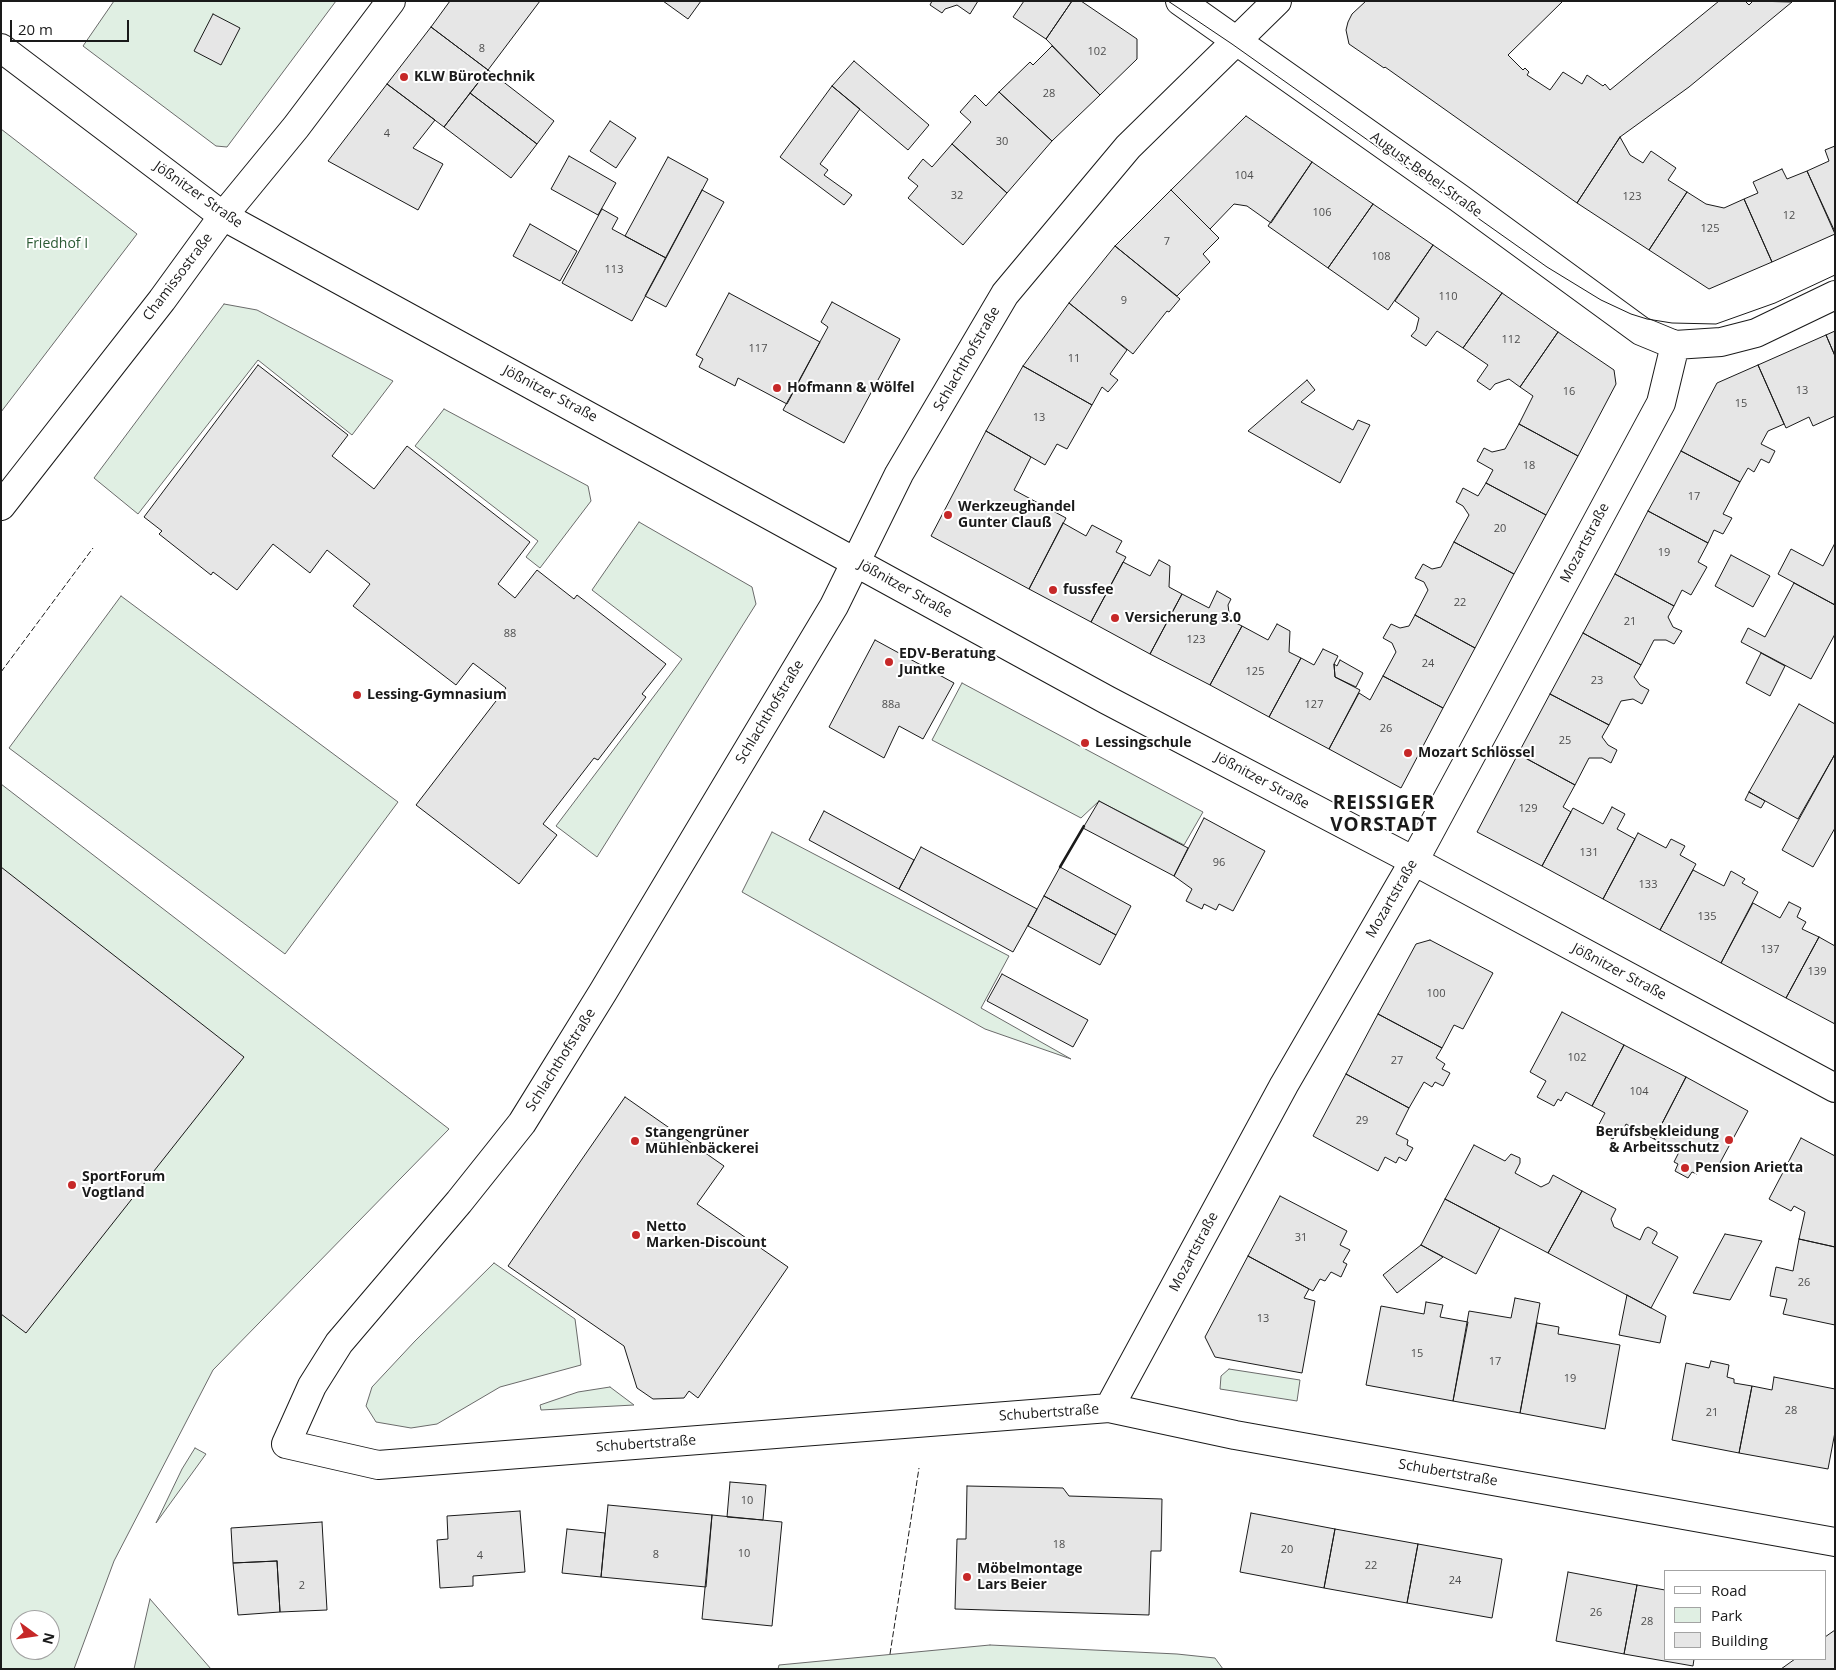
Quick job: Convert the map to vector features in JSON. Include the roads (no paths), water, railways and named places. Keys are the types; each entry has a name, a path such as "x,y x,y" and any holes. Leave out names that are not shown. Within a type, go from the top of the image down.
{"street":[{"name":"Chamissostraße","path":"1,506 162,300 223,216 284,142 391,1"},
{"name":"August-Bebel-Straße","path":"1180,1 1451,192 1641,330 1675,346"},
{"name":"Schlachthofstraße","path":"286,1444 312,1386 339,1343 460,1202 522,1123 608,984 834,606 899,474 1005,294 1128,148 1277,1"},
{"name":"Jößnitzer Straße","path":"1,48 223,216 1107,700 1414,860 1835,1088"},
{"path":"1675,346 1721,342 1756,333 1835,295"},
{"name":"Mozartstraße","path":"1109,1408 1284,1085 1414,860 1661,403 1675,346"},
{"name":"Schubertstraße","path":"286,1444 378,1465 1109,1408 1235,1434 1835,1542"}],"tram line":[{"path":"1168,1 1232,44 1547,267 1601,300 1631,314 1672,323 1716,324 1775,303 1835,275"}],"place":[{"name":"KLW Bürotechnik","path":"404,77"},
{"name":"Hofmann & Wölfel","path":"777,388"},
{"name":"Werkzeughandel Gunter Clauß","path":"948,515"},
{"name":"fussfee","path":"1053,590"},
{"name":"Versicherung 3.0","path":"1115,618"},
{"name":"EDV-Beratung Juntke","path":"889,662"},
{"name":"Lessing-Gymnasium","path":"357,695"},
{"name":"Lessingschule","path":"1085,743"},
{"name":"Mozart Schlössel","path":"1408,753"},
{"name":"Berufsbekleidung & Arbeitsschutz","path":"1729,1140"},
{"name":"Stangengrüner Mühlenbäckerei","path":"635,1141"},
{"name":"Pension Arietta","path":"1685,1168"},
{"name":"SportForum Vogtland","path":"72,1185"},
{"name":"Netto Marken-Discount","path":"636,1235"},
{"name":"Möbelmontage Lars Beier","path":"967,1577"}],"district":[{"name":"REISSIGER VORSTADT","path":"1384,815"}],"park label":[{"name":"Friedhof I","path":"57,244"}]}
